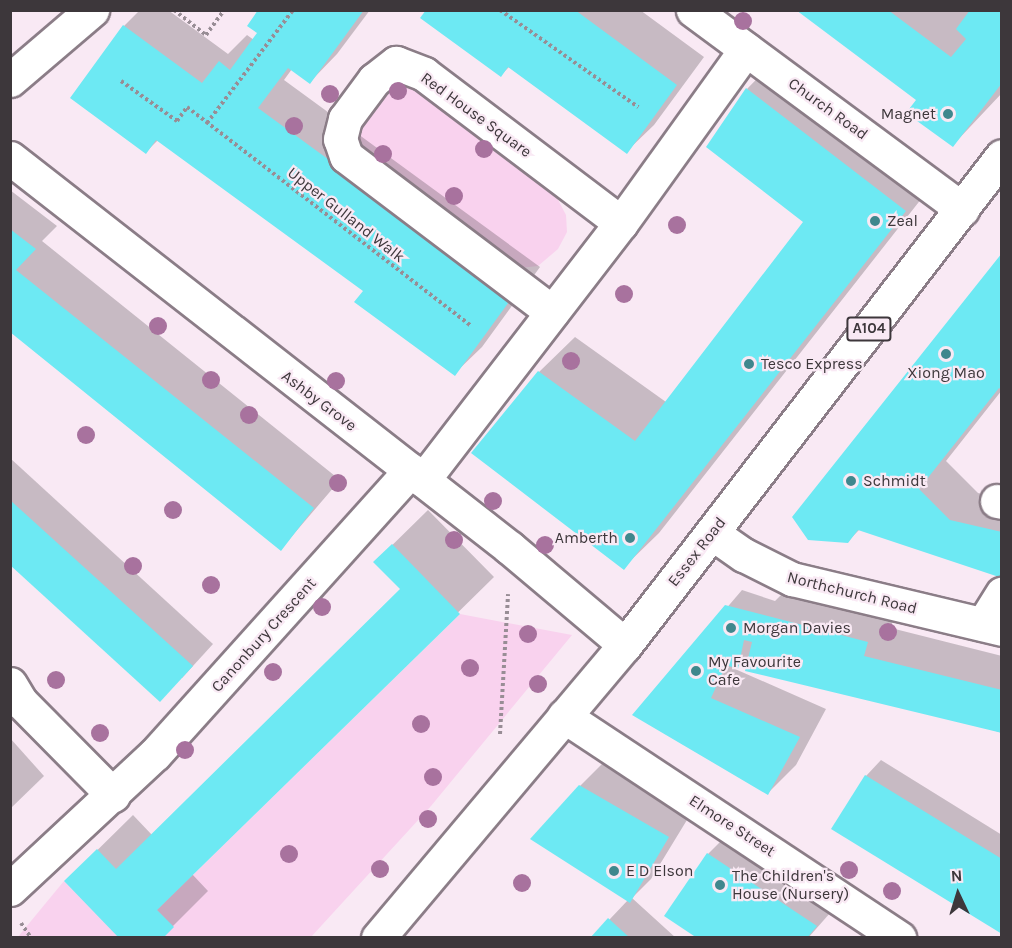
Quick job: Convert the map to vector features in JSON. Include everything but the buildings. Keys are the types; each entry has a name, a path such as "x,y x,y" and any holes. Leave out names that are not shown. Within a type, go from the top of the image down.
{"street":[{"path":"10,80 92,10"},
{"name":"Church Road","path":"693,10 962,208"},
{"path":"417,475 552,312 621,223 746,49"},
{"name":"Red House Square","path":"552,312 346,156 340,139 345,119 374,80 396,63 424,74 621,223"},
{"name":"Essex Road","path":"378,938 625,645 1002,156"},
{"name":"Ashby Grove","path":"10,158 254,351 510,548 625,645"},
{"name":"Canonbury Crescent","path":"10,889 112,795 417,475"},
{"name":"Northchurch Road","path":"712,533 776,574 992,626"},
{"path":"992,626 1002,594"},
{"path":"10,684 21,702 112,795"},
{"name":"Elmore Street","path":"564,716 890,935"}],"path":[{"path":"174,10 206,35 224,10"},
{"path":"207,123 293,10"},
{"path":"500,10 638,107"},
{"name":"Upper Gulland Walk","path":"121,81 177,121 187,107 471,326"},
{"path":"500,734 510,548"}],"shaded area":[{"path":"400,83 416,83 555,194 566,215 567,232 558,249 538,266 519,268 352,142 354,125 386,87"},
{"path":"460,614 572,635 431,806 311,937 163,937 173,927 157,910"},
{"path":"64,881 119,937 17,938"}],"place":[{"name":"Magnet","path":"948,114"},
{"name":"Zeal","path":"875,221"},
{"name":"Xiong Mao","path":"946,354"},
{"name":"Tesco Express","path":"749,364"},
{"name":"Schmidt","path":"851,481"},
{"name":"Amberth","path":"630,538"},
{"name":"Morgan Davies","path":"731,628"},
{"name":"My Favourite Cafe","path":"696,671"},
{"name":"E D Elson","path":"614,871"},
{"name":"The Children's House (Nursery)","path":"720,885"}]}
